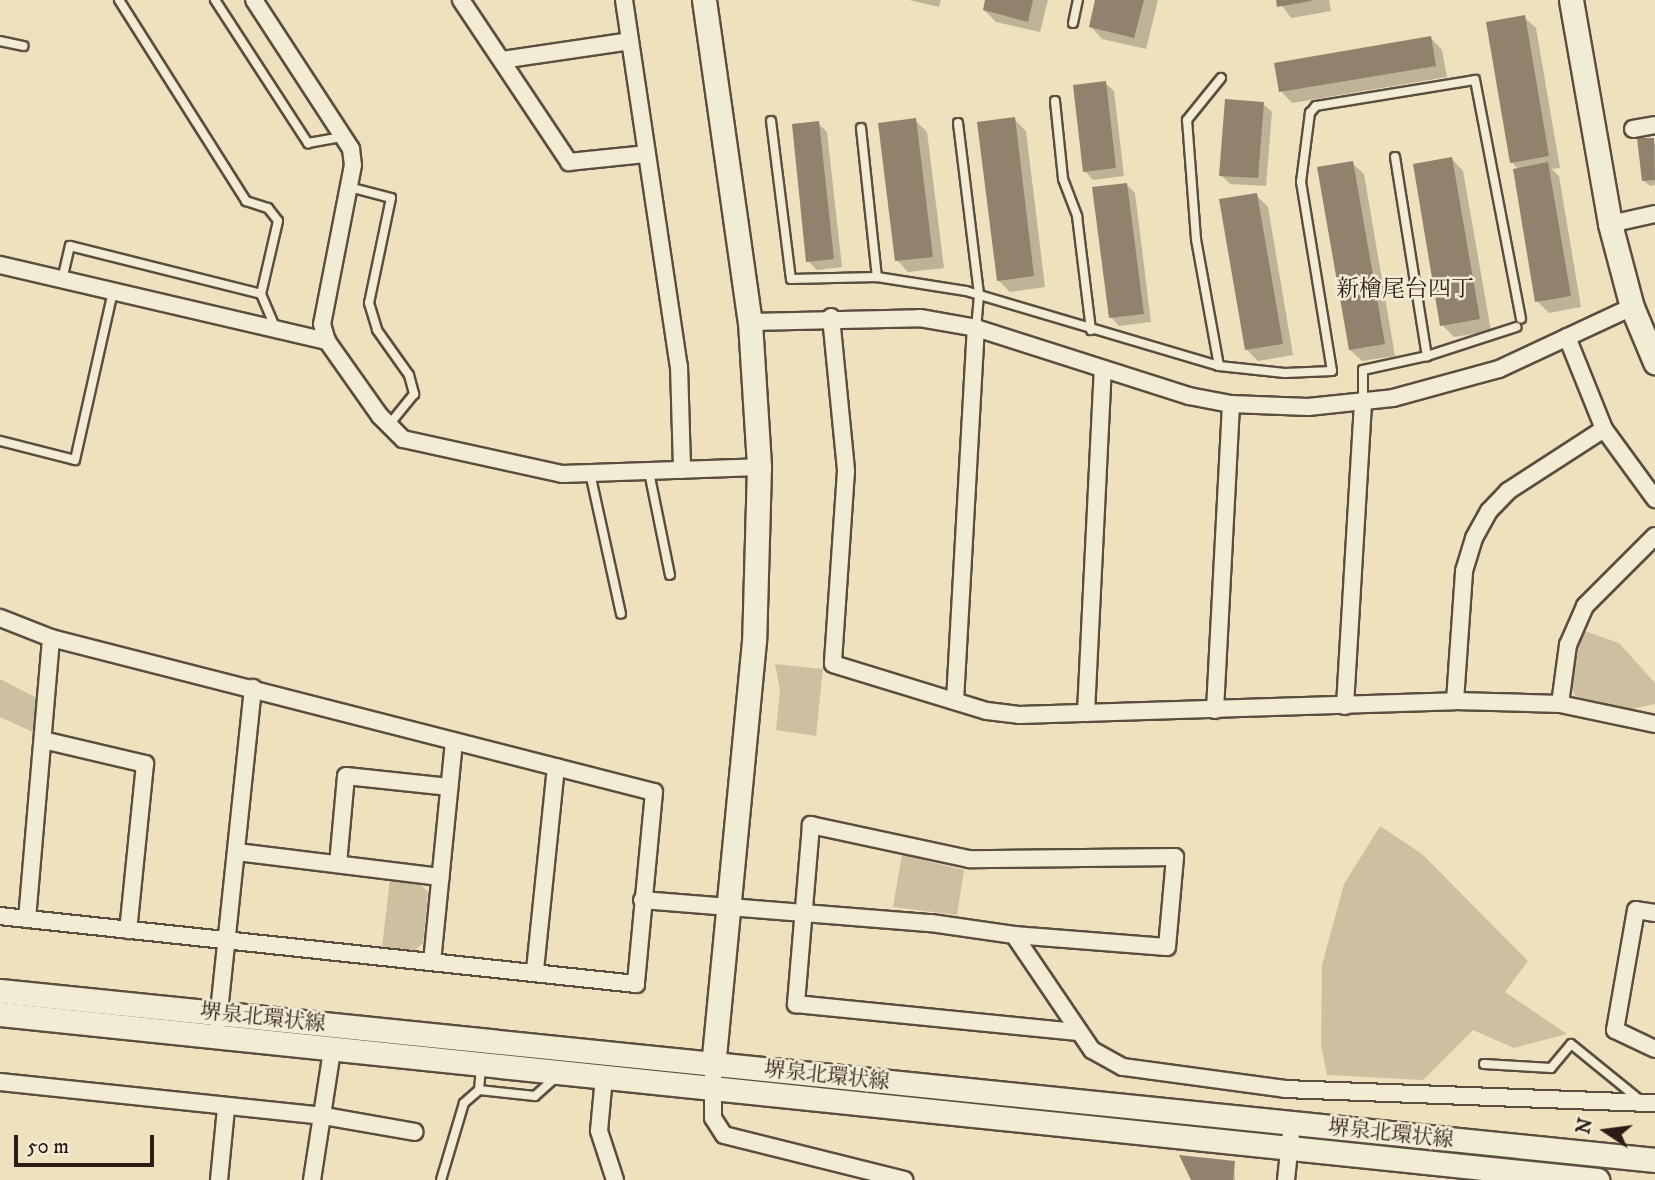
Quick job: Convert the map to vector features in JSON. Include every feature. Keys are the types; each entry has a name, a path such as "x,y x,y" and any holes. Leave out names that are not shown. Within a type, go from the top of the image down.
{"main road":[{"path":"704,0 750,322 759,467 754,641 713,1064"},
{"path":"1574,1 1610,224 1632,307 1655,362"},
{"name":"堺泉北環状線","path":"0,991 713,1064 1291,1135 1597,1180"},
{"name":"堺泉北環状線","path":"0,1014 332,1051 481,1063 712,1087 1291,1135 1655,1160"}],"street":[{"path":"254,0 345,137 354,165 322,324 327,341 389,425 403,439 562,474 759,467"},
{"path":"461,0 569,162 647,153"},
{"path":"624,0 679,366 682,470"},
{"path":"502,60 630,41"},
{"path":"1633,129 1655,125"},
{"path":"1610,224 1655,214"},
{"path":"0,265 327,341"},
{"path":"750,322 831,317 920,318 976,328 1103,371 1231,404 1308,407 1363,402 1499,369 1632,307"},
{"path":"831,317 846,471 833,664 955,701 1020,715 1455,701 1560,704 1655,724"},
{"path":"955,701 976,328"},
{"path":"1567,337 1604,429 1655,499"},
{"path":"1086,713 1103,371"},
{"path":"1345,706 1363,402"},
{"path":"1215,710 1231,404"},
{"path":"1455,701 1464,571 1474,538 1489,511 1508,491 1604,429"},
{"path":"1560,704 1568,645 1585,606 1655,536"},
{"path":"0,618 51,638 654,792 635,984 535,970 432,962 0,916"},
{"path":"27,919 51,638"},
{"path":"216,1038 229,939 253,688"},
{"path":"43,740 145,764 128,930"},
{"path":"432,962 454,741"},
{"path":"535,970 556,766"},
{"path":"338,864 346,776 449,787"},
{"path":"642,900 803,912 1014,935 1167,947 1175,857 969,859 811,825 803,912 796,1004 1078,1032"},
{"path":"237,852 440,877"},
{"path":"1655,913 1636,910 1615,1030 1655,1049"},
{"path":"1014,935 1092,1050 1123,1067 1267,1087 1649,1102"},
{"path":"312,1180 332,1051"},
{"path":"713,1064 713,1118 724,1135 904,1180"},
{"path":"604,1077 599,1131 615,1180"},
{"path":"0,1082 226,1108 324,1116 415,1132"},
{"path":"219,1180 226,1108"},
{"path":"1286,1180 1291,1135"}],"lane":[{"path":"119,0 246,201 268,208 278,221 261,295 276,329"},
{"path":"215,0 307,143 345,137"},
{"path":"1073,23 1078,0"},
{"path":"0,41 23,46"},
{"path":"1219,366 1196,239 1187,120 1221,78"},
{"path":"771,121 791,279 877,277 979,295 1219,366 1285,373 1332,371 1301,182 1310,113 1316,106 1475,80 1519,323 1427,356 1363,370 1363,402"},
{"path":"1055,101 1063,179 1077,216 1091,330"},
{"path":"958,122 979,295 976,328"},
{"path":"861,128 877,277"},
{"path":"1395,157 1427,356"},
{"path":"349,187 391,198 369,303 377,330 409,375 414,394 389,425"},
{"path":"62,280 70,246 261,295"},
{"path":"0,441 75,460 113,291"},
{"path":"649,472 670,575"},
{"path":"590,473 621,614"},
{"path":"1484,1064 1551,1068 1571,1044 1649,1102"},
{"path":"441,1180 464,1103 479,1090 481,1063"},
{"path":"479,1090 535,1096 561,1072"}],"shaded area":[{"path":"1582,630 1619,643 1655,683 1655,704 1626,710 1575,696 1571,686"},
{"path":"775,664 823,669 816,736 776,730 780,690"},
{"path":"0,679 37,698 33,732 0,717"},
{"path":"1380,826 1422,854 1528,961 1505,992 1567,1034 1514,1048 1473,1030 1423,1080 1327,1075 1321,1045 1322,965 1344,884"},
{"path":"902,855 964,870 957,915 893,907"},
{"path":"390,879 419,883 428,892 423,943 415,950 382,947"}],"building":[{"path":"985,0 1033,0 1028,22 983,10"},
{"path":"1095,0 1144,0 1134,38 1089,27"},
{"path":"1276,0 1311,0 1311,1 1277,7"},
{"path":"1525,15 1549,156 1510,163 1486,22"},
{"path":"1431,36 1436,66 1279,92 1274,63"},
{"path":"1106,81 1116,168 1083,172 1073,85"},
{"path":"1225,99 1264,102 1258,178 1219,176"},
{"path":"1015,117 1034,276 997,281 977,122"},
{"path":"916,118 933,257 895,261 878,123"},
{"path":"819,121 834,259 806,262 792,124"},
{"path":"1637,138 1654,138 1655,180 1642,181"},
{"path":"1452,157 1480,319 1440,326 1413,164"},
{"path":"1353,161 1385,344 1349,350 1317,167"},
{"path":"1548,162 1571,296 1535,302 1513,169"},
{"path":"1127,183 1144,314 1109,318 1092,187"},
{"path":"1257,193 1283,344 1245,350 1219,199"},
{"path":"1179,1155 1235,1161 1233,1180 1191,1180"}],"district":[{"name":"新檜尾台四丁","path":"1405,290"}]}
